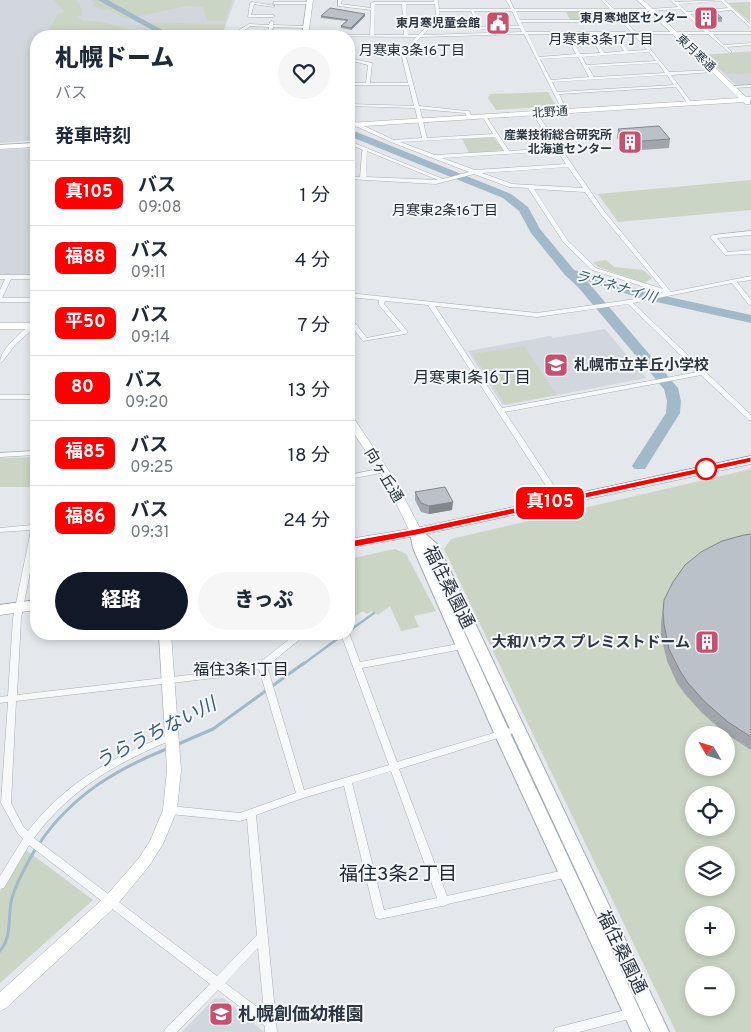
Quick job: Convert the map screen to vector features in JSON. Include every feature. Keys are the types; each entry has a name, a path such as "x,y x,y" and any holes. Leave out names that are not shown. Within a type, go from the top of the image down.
{"highway":[{"path":"355,543 416,532 751,460"},
{"path":"0,610 30,606"}],"main road":[{"name":"福住桑園通","path":"416,532 419,548 463,646 509,731"},
{"name":"福住桑園通","path":"416,532 432,545 509,731 575,871 660,1032"},
{"name":"福住桑園通","path":"575,871 641,1032"}],"street":[{"path":"340,0 340,5 373,9"},
{"path":"508,0 565,111"},
{"path":"604,0 636,33 690,103"},
{"name":"東月寒通","path":"640,0 714,71 748,99 751,106"},
{"path":"674,1 720,0 750,25"},
{"path":"372,36 373,2 436,1 438,16 403,53 425,139"},
{"path":"674,1 730,52"},
{"path":"272,16 248,16 252,3 310,2 306,30"},
{"path":"271,30 274,3"},
{"path":"404,3 406,36"},
{"path":"469,8 480,28 522,27"},
{"path":"437,10 469,8 513,10 651,10 681,8"},
{"path":"686,12 732,9"},
{"path":"519,21 625,21"},
{"path":"243,30 249,25 306,27"},
{"path":"355,36 525,33 751,33"},
{"path":"566,33 592,78"},
{"path":"590,33 603,54"},
{"path":"614,33 627,52"},
{"path":"724,46 751,44"},
{"path":"538,58 650,51"},
{"path":"355,60 370,64 368,84"},
{"path":"585,66 659,62"},
{"path":"550,81 714,71"},
{"path":"355,84 411,84"},
{"path":"556,93 677,86"},
{"path":"733,87 751,86"},
{"name":"北野通","path":"355,124 748,99"},
{"path":"355,105 417,107 466,112 470,117"},
{"path":"534,113 586,190 670,294"},
{"path":"484,116 507,152"},
{"path":"355,126 511,186 586,190"},
{"path":"393,141 496,134"},
{"path":"0,147 30,144"},
{"path":"355,145 444,181"},
{"path":"433,157 558,149"},
{"path":"363,178 364,152 366,150"},
{"path":"355,178 436,182 472,172 569,165"},
{"path":"530,187 566,242 594,269 670,294"},
{"path":"751,233 713,237 727,254 751,252"},
{"path":"0,277 30,277"},
{"path":"9,277 0,299 30,300"},
{"path":"355,296 528,315 628,302 751,278"},
{"path":"734,282 751,304"},
{"path":"355,327 365,340 405,332 381,304 382,299"},
{"path":"628,302 751,419"},
{"path":"431,304 560,501"},
{"path":"0,326 30,325"},
{"path":"0,361 13,344 30,329"},
{"path":"502,410 702,373"},
{"path":"0,397 30,397"},
{"name":"向ヶ丘通","path":"355,428 383,470 416,532"},
{"path":"0,454 30,453"},
{"path":"355,475 383,470"},
{"path":"0,530 30,526"},
{"path":"30,554 19,608 3,803 30,840 217,983 271,1028"},
{"path":"0,1003 111,901 152,850 170,810 174,770 165,640"},
{"path":"0,700 223,674 262,665 293,640"},
{"path":"347,640 444,902"},
{"path":"357,666 463,646"},
{"path":"262,665 301,795"},
{"path":"170,810 240,817 346,780 509,731"},
{"path":"0,885 54,807 80,784 131,753 171,744"},
{"path":"346,780 380,915 575,871"},
{"path":"251,813 271,1028"},
{"path":"170,1032 262,937"},
{"path":"559,1032 632,1014"}],"shaded area":[{"path":"0,0 235,0 226,24 138,23 151,30 30,30 30,140 0,143"},
{"path":"751,51 751,85 737,86 703,55"},
{"path":"30,148 30,276 0,276 0,150"},
{"name":"札幌市立羊丘小学校","path":"605,329 646,378 505,405 502,404 468,351 550,336 553,338"},
{"name":"札幌創価幼稚園","path":"223,998 264,1032 182,1032 214,999"}],"green space":[{"path":"54,0 76,0 80,5 82,15 77,17 84,21 115,25 132,30 50,30 58,14 64,11"},
{"path":"91,0 232,0 225,21 207,21 203,7 187,6 126,19 108,9 103,10 93,6 95,2"},
{"path":"750,2 750,22 728,3"},
{"path":"597,11 600,20 570,20 566,12"},
{"path":"136,22 226,24 224,30 151,30"},
{"path":"751,52 751,73 742,74 725,72 704,55"},
{"path":"548,92 556,106 496,110 488,98 490,94"},
{"path":"493,137 503,150 469,153 462,139"},
{"path":"751,180 751,210 618,222 598,194"},
{"path":"606,260 614,267 643,270 652,278 645,283 598,267 593,262"},
{"path":"524,346 557,395 505,404 473,354"},
{"path":"30,457 30,487 0,487 0,458"},
{"path":"751,469 751,1032 676,1032 444,549 451,539"},
{"path":"395,549 406,554 436,611 414,616 419,627 401,631 390,606 378,615 371,611 367,614 363,611 355,616 355,558"},
{"path":"26,850 93,900 0,983 0,892"}],"building":[{"path":"330,8 365,14 351,28 341,26 348,20 321,16"},
{"path":"713,10 722,18 701,17 695,12"},
{"path":"659,126 670,139 629,142 618,129"},
{"path":"445,487 453,502 429,506 421,503 415,492"},
{"name":"大和ハウス プレミストドーム","path":"751,534 751,737 728,722 705,702 688,683 669,649 663,612 664,600 673,582 685,565 701,552 722,541"}],"waterway":[{"name":"ラウネナイ川","path":"102,0 158,30"},
{"name":"ラウネナイ川","path":"355,134 507,196 524,209 535,230 569,272 582,284 671,388 674,401 673,413 640,466"},
{"name":"ラウネナイ川","path":"572,273 648,296 751,319"},
{"name":"うらうちない川","path":"355,627 374,613"},
{"name":"うらうちない川","path":"302,665 336,640"},
{"name":"うらうちない川","path":"271,687 304,663"},
{"name":"うらうちない川","path":"176,745 213,729 267,690"},
{"name":"うらうちない川","path":"39,844 65,812 96,786 131,765 169,748"},
{"name":"うらうちない川","path":"0,951 7,939 14,891 36,848"}],"bus line":[{"name":"真105","path":"355,543 416,532 751,460"}],"place":[{"name":"東月寒地区センター","path":"706,18"},
{"name":"東月寒児童会館","path":"498,23"},
{"name":"産業技術総合研究所 北海道センター","path":"630,142"},
{"name":"札幌市立羊丘小学校","path":"556,365"},
{"name":"大和ハウス プレミストドーム","path":"707,642"},
{"name":"札幌創価幼稚園","path":"221,1014"}],"district":[{"name":"月寒東3条17丁目","path":"601,39"},
{"name":"月寒東3条16丁目","path":"412,50"},
{"name":"月寒東2条16丁目","path":"445,210"},
{"name":"月寒東1条16丁目","path":"472,377"},
{"name":"福住3条1丁目","path":"241,669"},
{"name":"福住3条2丁目","path":"398,873"}]}
